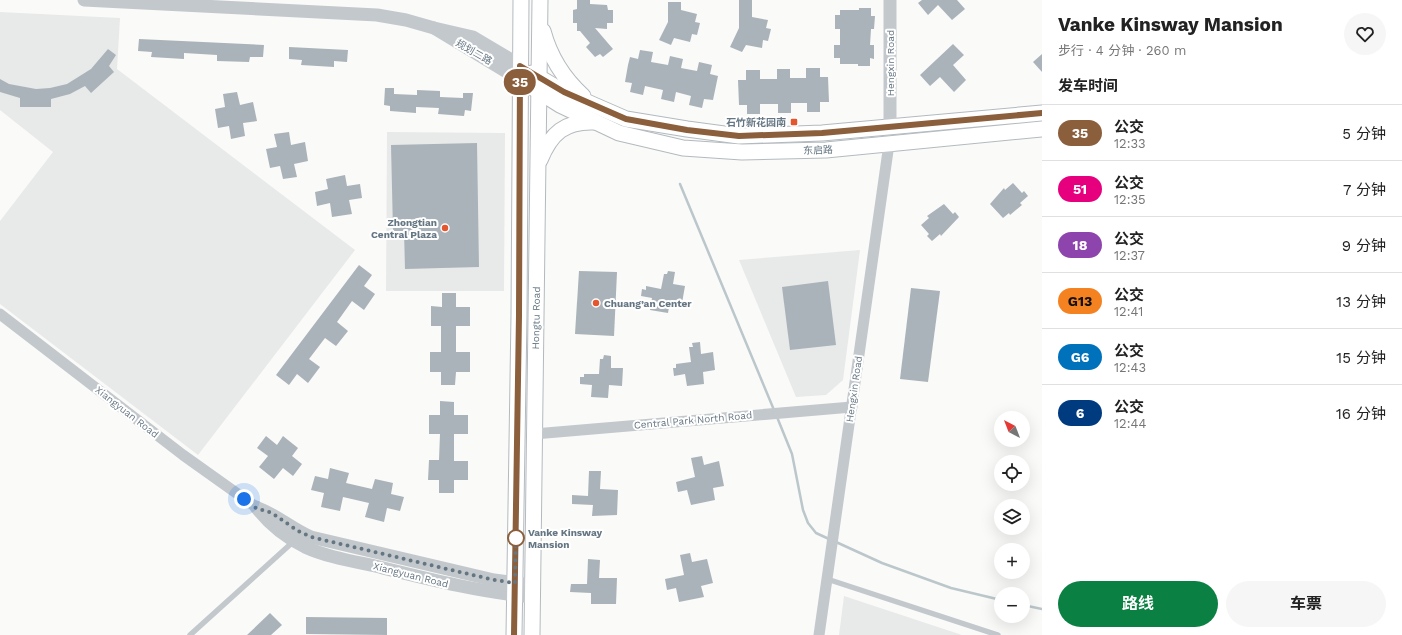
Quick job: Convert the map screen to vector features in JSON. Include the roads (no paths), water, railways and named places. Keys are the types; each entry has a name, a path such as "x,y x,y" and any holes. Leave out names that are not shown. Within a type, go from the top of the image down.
{"main road":[{"name":"Hongtu Road","path":"514,635 519,315 521,0"},
{"name":"Hongtu Road","path":"532,635 540,0"},
{"path":"539,20 555,63 571,85 593,105"},
{"name":"规划二路","path":"520,73 539,84 560,105 598,122"},
{"name":"东启路","path":"539,84 564,92 626,119 687,130 739,136 822,133 1042,113"},
{"path":"538,165 547,143 558,132 573,124 598,122"},
{"name":"东启路","path":"598,122 619,133 683,148 749,151 826,150 1042,129"}],"street":[{"name":"规划二路","path":"84,0 377,15 406,20 434,28 520,73"},
{"name":"Hengxin Road","path":"890,0 890,127"},
{"name":"Hengxin Road","path":"819,635 889,144"},
{"name":"Xiangyuan Road","path":"0,314 183,455 256,508 265,519 296,536 317,538 494,580 515,589 533,591"},
{"name":"Central Park North Road","path":"534,434 852,407"}],"lane":[{"path":"190,635 296,536"},
{"path":"827,579 998,635"}],"waterway":[{"path":"680,184 774,410"},
{"path":"777,417 792,454 803,510 808,523 816,533 829,539"},
{"path":"836,542 882,563 951,588 994,598"},
{"path":"1030,606 1042,609"}],"place":[{"name":"石竹新花园南","path":"794,122"},
{"name":"Zhongtian Central Plaza","path":"445,228"},
{"name":"Chuang’an Center","path":"596,303"},
{"name":"Vanke Kinsway Mansion","path":"516,538"}]}
